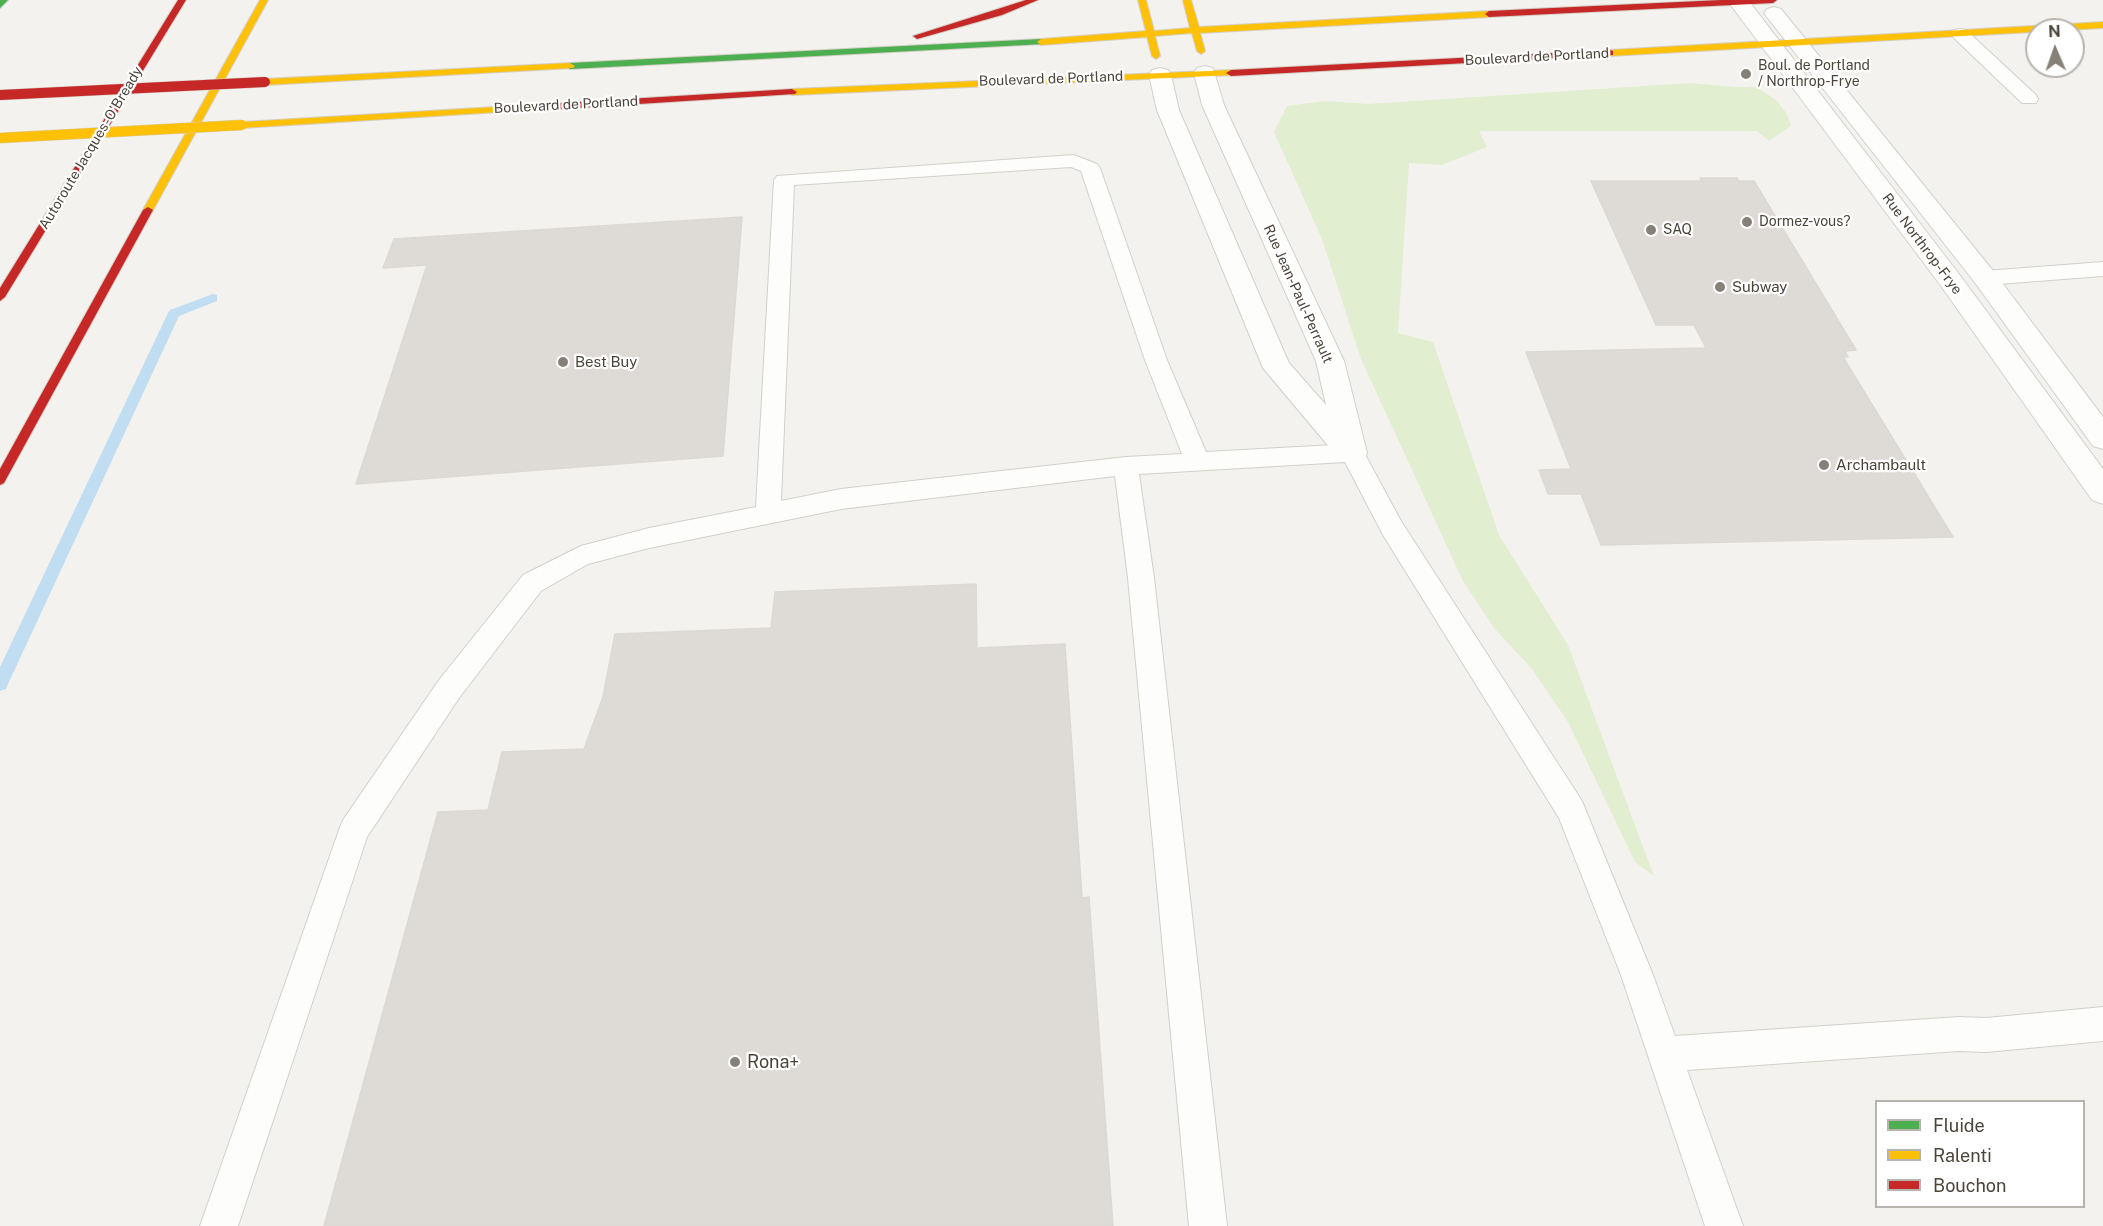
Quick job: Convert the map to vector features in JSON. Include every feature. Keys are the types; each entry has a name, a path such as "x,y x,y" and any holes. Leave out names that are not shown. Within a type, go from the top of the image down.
{"main road":[{"path":"0,5 4,0"},
{"name":"Autoroute Jacques-O'Bready","path":"0,297 182,0"},
{"path":"0,480 264,0"},
{"path":"870,50 1012,9 1034,0"},
{"path":"1142,0 1160,75"},
{"name":"Rue Jean-Paul-Perrault","path":"1187,0 1205,73"},
{"path":"0,95 1152,35 1279,24 1773,0"},
{"name":"Boulevard de Portland","path":"0,138 846,89 1205,73 2103,25"}],"street":[{"name":"Rue Northrop-Frye","path":"1764,0 1985,278 2103,438"},
{"name":"Rue Northrop-Frye","path":"1737,1 1950,280 2103,492"},
{"name":"Rue Jean-Paul-Perrault","path":"1205,73 1213,105 1330,361 1353,453"},
{"path":"1160,75 1168,110 1277,368 1353,453"}],"lane":[{"path":"1960,34 2029,99"},
{"path":"768,513 784,180 1074,161 1090,168 1156,360 1198,462"},
{"path":"1985,278 2103,269"},
{"path":"219,1226 354,830 449,689 532,584 581,556 649,538 841,499 1126,466 1353,453 1392,528 1571,811 1638,975 1724,1226"},
{"path":"1126,466 1142,578 1208,1226"},
{"path":"1665,1054 1959,1034 1986,1035 2103,1024"}],"green space":[{"path":"1691,83 1756,87 1776,100 1787,114 1791,126 1769,141 1757,131 1479,131 1487,147 1442,165 1409,163 1398,333 1433,342 1499,535 1568,645 1654,876 1635,862 1568,722 1532,669 1494,628 1463,581 1361,359 1322,239 1274,132 1287,106 1325,101 1368,104"}],"building":[{"path":"1700,178 1737,178 1739,181 1754,181 1856,350 1845,351 1848,357 1843,357 1953,537 1601,545 1581,494 1548,494 1539,470 1571,469 1526,352 1706,348 1694,325 1656,325 1591,181 1702,181"},
{"name":"Best Buy","path":"742,217 723,456 356,484 427,265 383,268 394,239"},
{"name":"Rona+","path":"976,584 977,648 1065,644 1082,898 1089,897 1113,1226 324,1226 438,812 488,810 502,752 584,749 603,697 615,634 771,628 775,592"}],"waterway":[{"path":"0,684 174,313 213,298"}],"traffic: fast":[{"path":"0,5 4,0"},
{"path":"570,66 1041,42"}],"traffic: slow":[{"path":"148,210 264,0"},
{"path":"1142,0 1156,56"},
{"path":"1187,0 1201,51"},
{"path":"1041,42 1279,24 1489,14"},
{"path":"1610,53 2103,25"},
{"path":"265,82 570,66"},
{"path":"792,92 1231,73"},
{"path":"242,125 529,108"},
{"path":"0,138 242,125"}],"traffic: jam":[{"path":"0,297 182,0"},
{"path":"917,36 999,13 1034,0"},
{"path":"1489,14 1773,0"},
{"path":"1231,73 1610,53"},
{"path":"0,95 265,82"},
{"path":"529,108 792,92"},
{"path":"0,480 148,210"}],"place":[{"name":"Boul. de Portland / Northrop-Frye","path":"1746,74"},
{"name":"Dormez-vous?","path":"1747,222"},
{"name":"SAQ","path":"1651,230"},
{"name":"Subway","path":"1720,287"},
{"name":"Best Buy","path":"563,362"},
{"name":"Archambault","path":"1824,465"},
{"name":"Rona+","path":"735,1062"}]}
